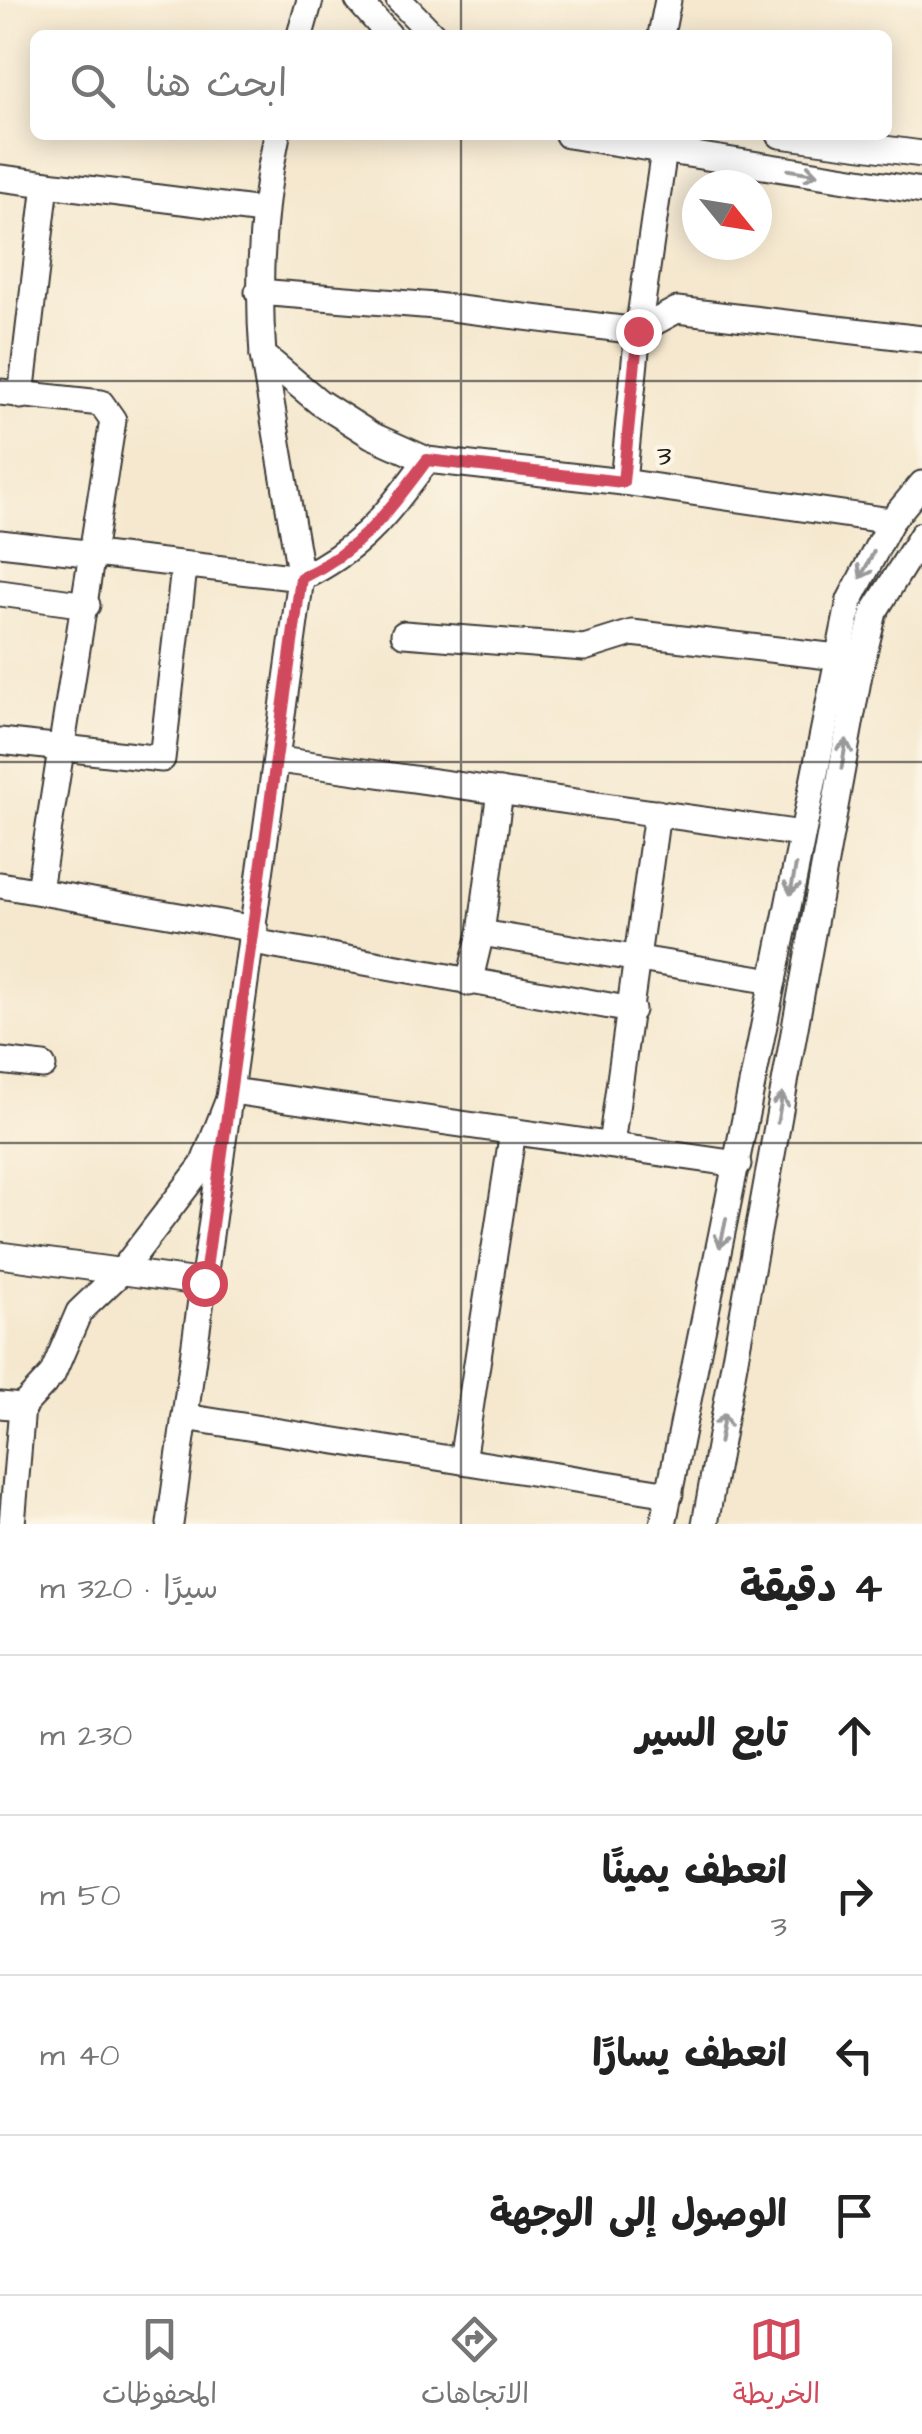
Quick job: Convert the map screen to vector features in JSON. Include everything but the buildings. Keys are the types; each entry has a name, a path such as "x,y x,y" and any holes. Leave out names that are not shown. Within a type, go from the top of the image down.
{"street":[{"path":"301,30 310,0"},
{"path":"358,0 384,30"},
{"path":"399,0 428,30"},
{"path":"662,30 668,0"},
{"path":"170,1524 279,760 301,578 263,355 258,292 262,211 276,140"},
{"path":"600,140 922,191"},
{"path":"817,140 922,154"},
{"path":"623,482 638,331 664,150"},
{"path":"0,178 262,211"},
{"path":"39,890 114,420 101,403 10,394 46,184"},
{"path":"258,292 435,306 638,331 678,310 922,338"},
{"name":"3","path":"263,355 319,402 372,435 427,460 623,482 891,521"},
{"path":"0,543 184,568 301,578 341,559 376,527 427,460"},
{"path":"663,1524 850,600 891,521 922,484"},
{"path":"705,1524 860,669 874,612 922,535"},
{"path":"0,742 162,759 184,568"},
{"path":"0,592 87,604"},
{"path":"404,634 584,648 632,634 838,657"},
{"path":"279,760 802,834"},
{"path":"470,983 481,933 500,791"},
{"path":"611,1146 657,813"},
{"path":"0,885 39,890 470,983 632,1010"},
{"path":"481,933 773,981"},
{"path":"0,1061 43,1066"},
{"path":"232,1091 738,1164"},
{"path":"12,1524 11,1406 52,1376 78,1312 121,1272 203,1165 232,1091"},
{"path":"462,1461 513,1132"},
{"path":"0,1255 204,1283"},
{"path":"185,1417 670,1494"}],"route":[{"path":"204,1283 294,651 301,578 341,559 376,527 427,460 623,482 638,331"}]}
